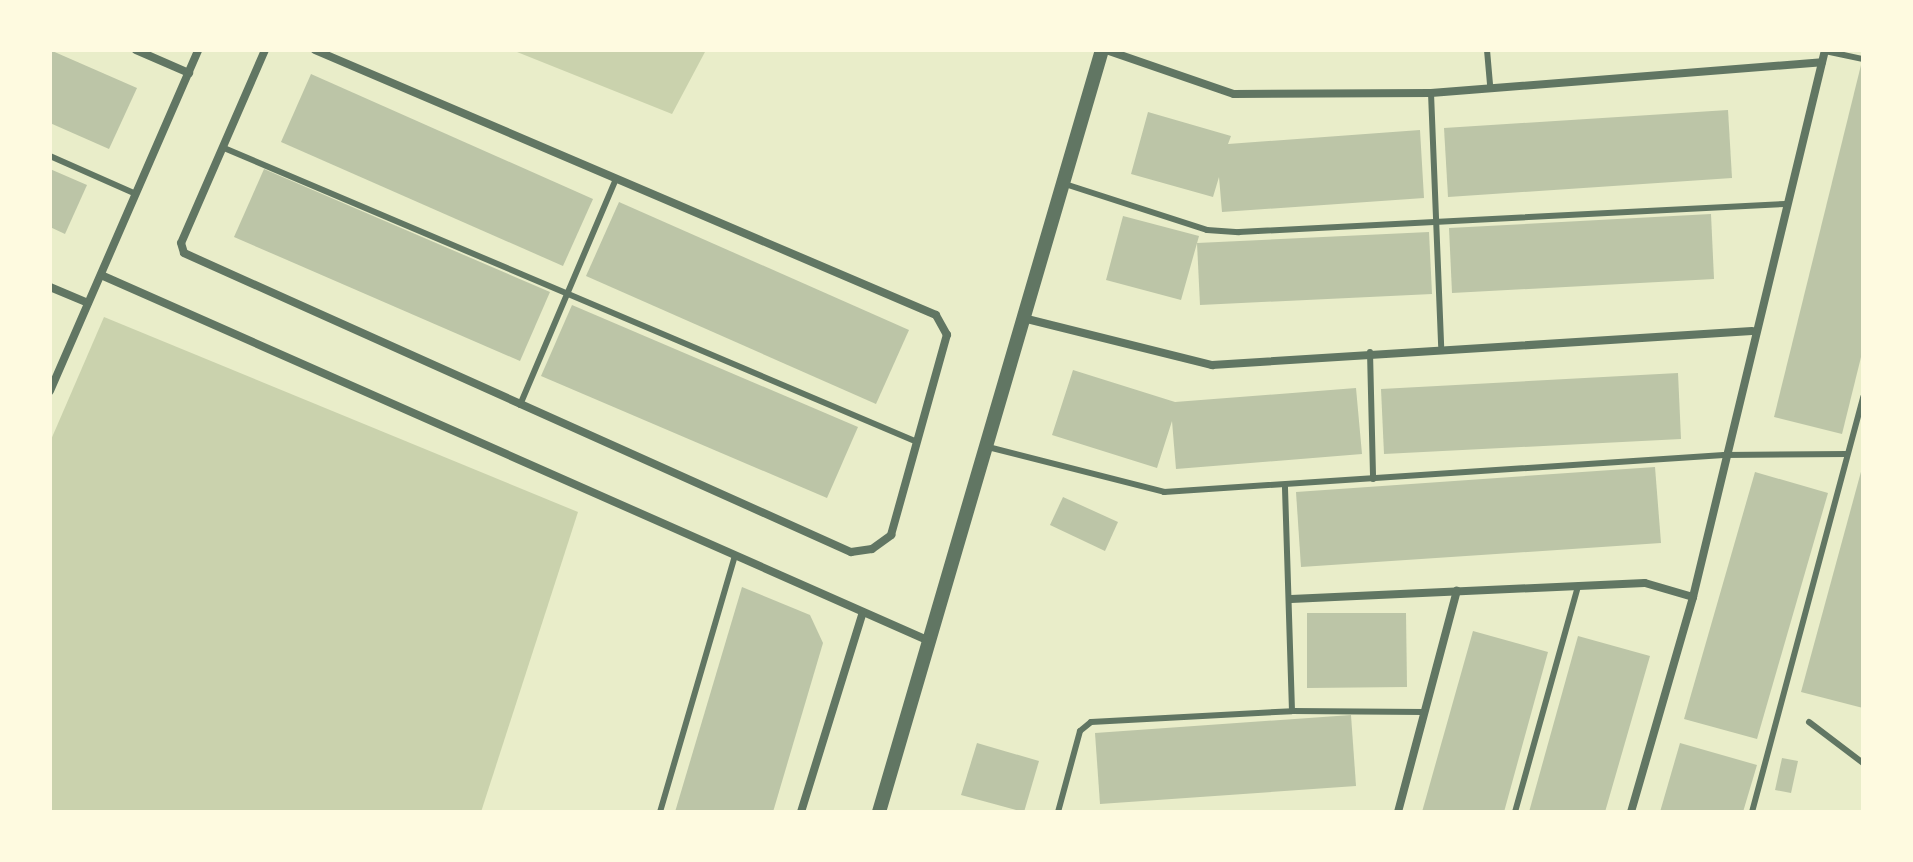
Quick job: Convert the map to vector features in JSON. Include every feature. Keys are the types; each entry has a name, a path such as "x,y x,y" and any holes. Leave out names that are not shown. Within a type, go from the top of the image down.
{"street":[{"path":"136,50 189,73"},
{"path":"50,391 198,50"},
{"path":"265,50 181,243 195,260 851,552 891,535 946,325 315,50"},
{"path":"879,812 927,640 1104,50 1234,94 1431,93 1822,62"},
{"path":"1631,812 1693,597 1752,331 1825,51"},
{"path":"101,275 927,640"},
{"path":"50,287 88,303"},
{"path":"1023,318 1212,365 1441,346 1752,331"},
{"path":"1291,599 1645,583 1693,597"},
{"path":"1398,812 1457,591"},
{"path":"801,812 863,612"}],"lane":[{"path":"1487,50 1490,88"},
{"path":"1825,51 1863,59"},
{"path":"1431,93 1441,346"},
{"path":"224,148 917,442"},
{"path":"50,156 136,194"},
{"path":"520,405 616,179"},
{"path":"1062,183 1207,230 1785,204"},
{"path":"1370,352 1373,479"},
{"path":"1752,812 1863,397"},
{"path":"985,446 1164,492 1285,487 1724,455 1847,454"},
{"path":"1285,487 1291,599 1292,711"},
{"path":"660,812 735,556"},
{"path":"1515,812 1578,586"},
{"path":"1058,812 1080,731 1091,722 1292,711 1424,712"},
{"path":"1809,722 1863,763"}],"green space":[{"path":"512,50 706,50 672,114"},
{"path":"104,317 578,512 481,812 50,812 50,442"}],"building":[{"path":"50,50 137,88 109,149 50,123"},
{"path":"1862,61 1863,349 1842,434 1774,417"},
{"path":"311,74 593,199 563,266 281,142"},
{"path":"1728,110 1732,178 1448,197 1444,128"},
{"path":"1148,112 1231,136 1228,144 1420,130 1424,198 1222,212 1219,177 1213,197 1131,174"},
{"path":"50,169 87,185 65,234 50,227"},
{"path":"264,169 550,292 520,361 234,237"},
{"path":"619,202 909,330 876,404 586,276"},
{"path":"1711,214 1714,279 1452,293 1449,228"},
{"path":"1123,216 1199,236 1181,300 1106,280"},
{"path":"1429,232 1432,294 1200,305 1197,243"},
{"path":"572,305 858,427 827,498 541,376"},
{"path":"1073,370 1175,402 1356,388 1362,454 1176,469 1172,421 1157,468 1052,435"},
{"path":"1678,373 1681,439 1384,454 1381,389"},
{"path":"1655,467 1661,543 1301,567 1296,492"},
{"path":"1863,468 1863,708 1801,692"},
{"path":"1755,472 1828,493 1757,739 1684,719"},
{"path":"1063,497 1118,522 1105,551 1050,525"},
{"path":"742,587 810,615 823,643 773,812 675,812"},
{"path":"1307,613 1406,613 1407,687 1307,688"},
{"path":"1473,631 1548,652 1504,812 1422,812"},
{"path":"1578,636 1650,656 1605,812 1529,812"},
{"path":"1351,715 1356,786 1100,804 1095,733"},
{"path":"977,743 1039,761 1024,812 961,795"},
{"path":"1680,743 1757,765 1743,812 1660,812"},
{"path":"1782,758 1798,761 1791,793 1775,790"}]}
